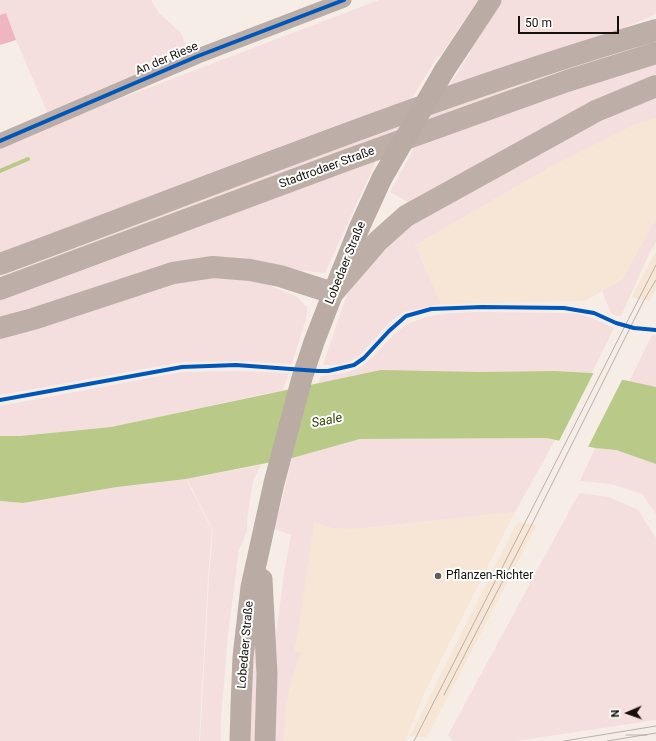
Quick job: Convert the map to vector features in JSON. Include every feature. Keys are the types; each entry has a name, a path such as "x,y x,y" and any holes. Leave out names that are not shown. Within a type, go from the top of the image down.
{"main road":[{"name":"Lobedaer Straße","path":"240,741 244,657 251,587 260,551 267,510 290,420 314,342 360,226 382,178 444,71 491,0"},
{"name":"Stadtrodaer Straße","path":"0,264 363,128 535,68 656,30"},
{"name":"Stadtrodaer Straße","path":"0,289 347,160 567,81 656,53"},
{"path":"0,328 33,319 173,273 214,268 250,270 280,276 333,293 378,241 406,216 596,111 656,86"},
{"name":"Lobedaer Straße","path":"260,551 267,674 265,741"}],"street":[{"name":"An der Riese","path":"0,141 198,56 344,0"}],"shaded area":[{"path":"0,0 151,0 159,13 181,33 191,56 48,114 6,14 0,15"},
{"path":"379,0 478,0 440,56 437,57 409,103 0,257 0,148 51,125"},
{"path":"501,0 656,0 656,14 608,35 446,90 470,53 472,44"},
{"path":"6,13 16,40 0,45 0,15"},
{"path":"656,38 656,45 0,281 0,272 366,134"},
{"path":"656,62 656,76 411,204 390,192 414,148 530,103"},
{"path":"656,95 656,118 634,125 552,166 415,245 441,304 404,312 389,323 361,354 351,361 338,365 323,365 346,297 368,266 409,227 468,192 546,150 641,101"},
{"path":"656,118 656,218 623,278 585,301 441,304 415,245 552,166 634,125"},
{"path":"377,159 325,273 222,261 0,320 0,299"},
{"path":"656,218 656,242 621,316 616,316 611,313 602,291 623,278"},
{"path":"656,251 656,289 650,301 632,297 643,275"},
{"path":"204,274 256,280 296,296 307,307 307,316 292,364 237,361 182,362 0,395 0,334"},
{"path":"483,312 578,314 592,318 614,328 592,373 555,371 478,372 318,383 321,376 345,373 362,366 398,331 419,319 455,313"},
{"path":"652,335 656,335 656,387 629,382"},
{"path":"237,371 289,373 283,390 111,427 20,436 0,436 0,406 182,372"},
{"path":"546,438 555,440 515,512 354,529 331,528 314,522 294,650 301,653 293,674 286,703 283,741 269,741 274,650 284,574 291,535 272,528 279,512 292,458 360,439"},
{"path":"595,448 616,450 656,464 656,514 642,494 611,484 580,481"},
{"path":"261,465 253,481 247,519 247,531 239,550 228,634 221,719 221,741 200,741 213,530 187,479"},
{"path":"186,479 212,530 199,741 0,741 0,501 23,503 117,487"},
{"path":"579,493 609,497 638,510 656,538 656,720 516,741 453,741 448,735"},
{"path":"515,512 425,692 405,741 274,741 314,522 331,528 354,529"},
{"path":"517,523 537,525 427,737 410,736"},
{"path":"256,646 257,676 254,741 248,741 249,707 254,649"}],"water":[{"name":"Saale","path":"381,370 478,372 555,371 592,373 656,387 656,464 616,450 595,448 546,438 360,439 292,458 186,479 117,487 23,503 0,501 0,436 20,436 111,427"}],"pier":[{"path":"594,372 623,378 587,449 558,443"}],"waterway":[{"path":"0,171 28,159"}],"tram line":[{"path":"414,741 656,265"},
{"path":"444,695 531,526 644,300 656,280"},
{"path":"564,741 656,726"},
{"path":"607,741 656,733"},
{"path":"626,735 647,735"}],"cycle path":[{"path":"0,141 198,56 344,0"},
{"path":"0,400 182,367 236,365 328,371 354,365 364,358 389,331 406,316 431,309 482,307 564,308 594,313 616,323 634,328 656,330"}],"place":[{"name":"Pflanzen-Richter","path":"438,576"}]}
